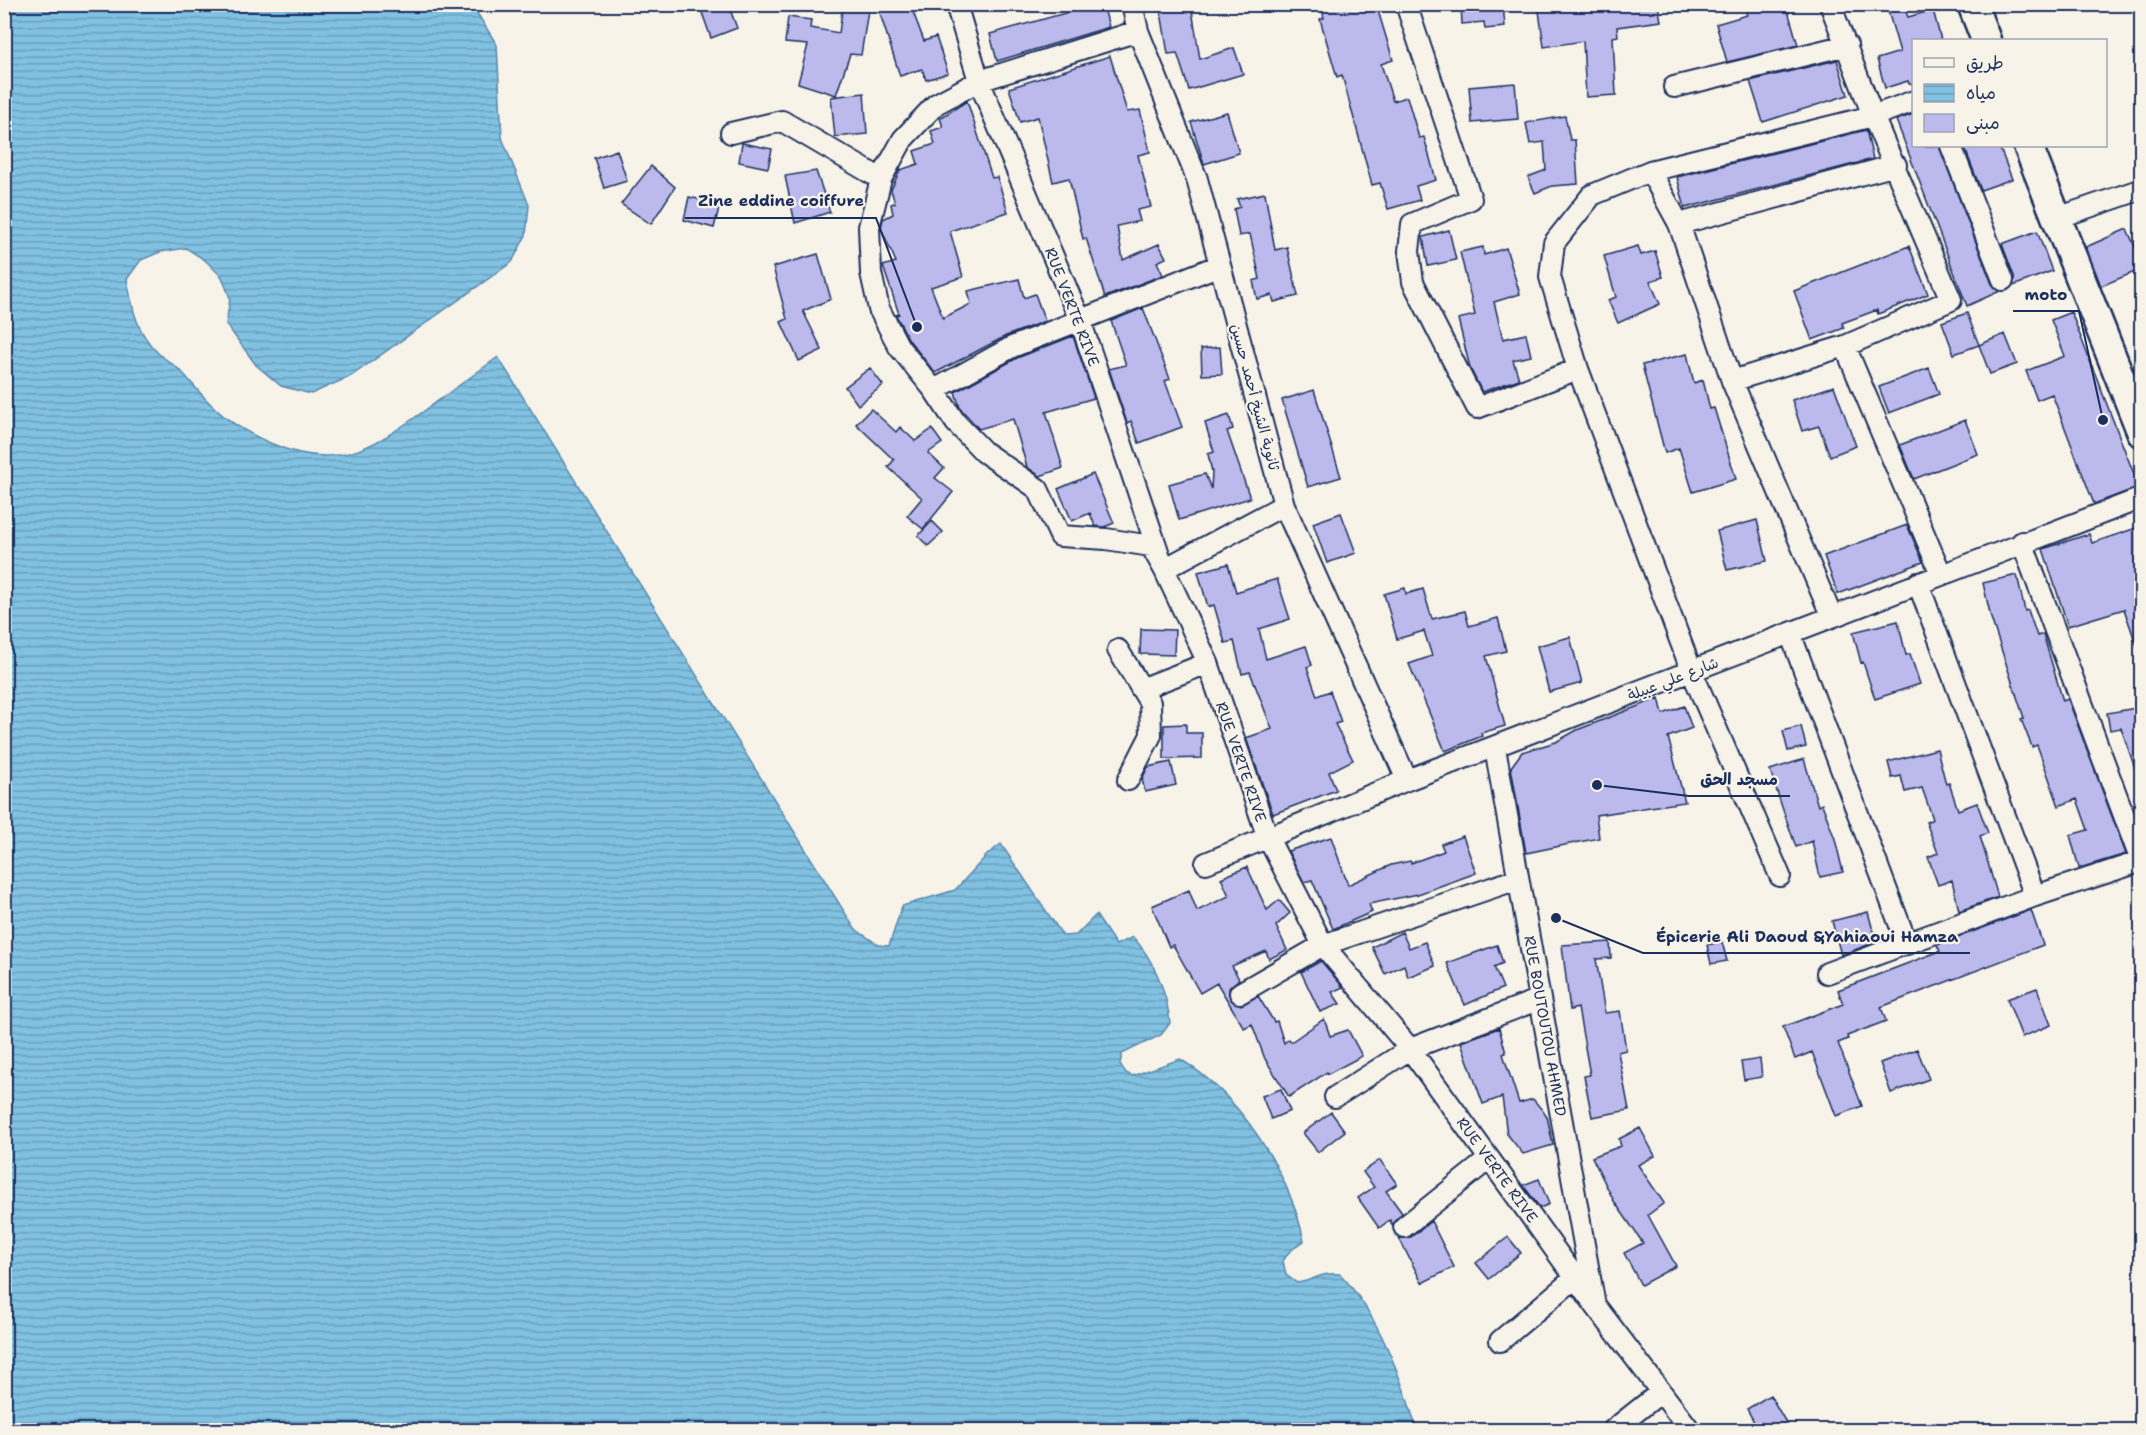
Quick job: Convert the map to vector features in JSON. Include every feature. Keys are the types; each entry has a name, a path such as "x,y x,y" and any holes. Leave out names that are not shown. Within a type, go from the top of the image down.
{"street":[{"name":"RUE VERTE RIVE","path":"956,4 979,81 1080,320 1164,569 1208,663 1268,838 1323,945 1410,1049 1575,1278 1690,1431"},
{"name":"ثانوية الشيخ أحمد حسين","path":"1132,4 1138,31 1197,179 1284,505 1407,780"},
{"path":"1406,4 1471,199 1412,224 1409,250 1413,282 1477,408 1578,369"},
{"path":"1732,381 1845,346 1952,300 1896,165 1873,116 1830,4"},
{"path":"1972,4 1986,39"},
{"path":"1138,31 979,81 936,104 903,139 881,179 869,227 871,273 879,309 899,347 934,390 956,423 984,452 1038,489 1060,536 1106,539 1151,546 1164,569 1284,505"},
{"path":"1674,87 1846,45"},
{"path":"1780,876 1692,672 1578,369 1550,277 1554,243 1592,195 1650,171 1873,116 1912,102"},
{"path":"731,133 782,121 881,179"},
{"path":"1951,147 2003,280"},
{"path":"2028,147 2142,433"},
{"path":"1679,224 1896,165"},
{"path":"1650,171 1679,224 1732,381 1831,615"},
{"path":"2057,218 2142,189"},
{"path":"934,390 1012,347 1220,265"},
{"path":"1845,346 1941,574"},
{"name":"شارع علي عبيلة","path":"1206,863 1407,780 1692,672 1831,615 2142,498"},
{"path":"1827,973 2035,896 2141,861 2022,542"},
{"path":"1918,583 2035,896"},
{"path":"1790,633 1907,944"},
{"path":"1118,650 1150,703 1151,735 1128,780"},
{"path":"1141,689 1208,663"},
{"name":"RUE BOUTOUTOU AHMED","path":"1496,748 1595,1305"},
{"path":"1240,993 1323,945 1518,879"},
{"path":"1335,1097 1410,1049 1540,999"},
{"path":"1404,1227 1489,1159"},
{"path":"1500,1341 1575,1278"},
{"path":"1613,1431 1661,1392"}],"water":[{"path":"5,4 472,5 497,45 502,138 529,205 526,235 512,262 351,376 311,394 281,386 256,365 226,324 230,298 222,277 205,260 186,248 160,252 141,260 127,279 133,309 145,337 158,353 180,370 216,409 234,424 270,443 293,452 314,456 333,456 352,452 387,436 498,357 855,929 879,945 889,946 902,906 955,890 987,855 1001,844 1063,936 1076,935 1096,915 1116,945 1133,937 1153,966 1163,988 1170,1023 1161,1035 1122,1054 1120,1064 1126,1073 1132,1076 1180,1059 1223,1093 1242,1115 1274,1163 1297,1215 1304,1241 1289,1252 1283,1261 1286,1275 1297,1283 1323,1275 1340,1274 1354,1290 1387,1348 1404,1389 1417,1430 5,1430"}],"building":[{"path":"699,4 728,4 737,28 711,38"},
{"path":"843,4 869,4 861,55 850,54 836,95 798,83 808,45 785,43 788,17 811,20 810,28 839,33"},
{"path":"877,4 910,4 924,41 936,37 948,73 926,80 922,69 900,76"},
{"path":"1074,4 1103,4 1109,27 997,61 990,34 1076,10"},
{"path":"1191,4 1200,59 1234,48 1243,74 1189,90 1177,53 1168,54 1160,6"},
{"path":"1321,4 1376,4 1393,60 1381,64 1393,101 1407,97 1419,138 1424,137 1436,180 1416,186 1420,200 1388,209 1380,183 1372,185 1342,75 1337,77 1320,19 1324,18"},
{"path":"1461,4 1503,4 1505,27 1485,29 1484,22 1462,24"},
{"path":"1538,4 1658,4 1661,21 1617,27 1618,36 1613,37 1616,95 1586,97 1583,41 1544,47"},
{"path":"1744,4 1786,4 1798,45 1727,62 1716,24 1747,15"},
{"path":"1886,4 1903,4 1908,17 1933,10 1941,39 1912,39 1912,84 1908,81 1885,88 1877,59 1900,52"},
{"path":"1110,56 1127,112 1140,110 1150,152 1138,155 1151,207 1137,210 1140,221 1117,226 1123,260 1159,244 1166,258 1157,262 1163,275 1105,297 1086,238 1083,239 1069,178 1053,182 1038,117 1020,122 1009,88"},
{"path":"1837,60 1848,95 1763,122 1750,81"},
{"path":"1515,83 1518,119 1472,123 1469,87"},
{"path":"864,93 867,134 835,137 831,97"},
{"path":"967,101 992,178 997,177 1008,212 950,231 963,277 931,287 943,318 971,304 968,291 1019,279 1024,298 1035,294 1045,321 1006,336 935,373 909,340 896,315 899,314 883,266 896,262 881,228 883,219 893,214 891,204 895,203 891,190 900,170 918,164 914,151 935,144 931,131 943,127 940,118"},
{"path":"1227,112 1239,153 1204,164 1191,122"},
{"path":"1912,115 1912,147 1939,147 1992,284 2000,291 1967,306 1896,120"},
{"path":"1565,116 1570,140 1575,140 1578,184 1552,186 1535,193 1528,177 1546,170 1544,142 1530,144 1526,123"},
{"path":"1866,130 1873,159 1685,208 1677,177"},
{"path":"742,143 772,149 768,168 739,162"},
{"path":"1964,147 1999,147 2012,179 1981,190"},
{"path":"617,150 627,181 604,188 594,158"},
{"path":"651,166 675,187 651,224 621,204"},
{"path":"816,171 830,212 795,223 785,176"},
{"path":"1265,193 1275,250 1287,247 1298,296 1274,302 1272,295 1257,299 1253,281 1260,279 1250,234 1239,236 1234,209 1240,207 1237,199"},
{"path":"689,197 720,204 714,228 684,220"},
{"path":"2127,229 2142,262 2142,269 2101,286 2086,247"},
{"path":"1449,230 1456,260 1428,266 1423,237"},
{"path":"2037,231 2052,271 2013,286 2014,276 2002,244"},
{"path":"1638,246 1641,255 1655,251 1663,277 1650,281 1660,304 1618,323 1608,300 1616,297 1604,256"},
{"path":"1909,246 1928,294 1878,314 1877,310 1842,323 1844,328 1812,340 1794,291"},
{"path":"1483,247 1484,255 1506,248 1520,294 1494,302 1503,339 1526,334 1531,356 1513,360 1519,379 1482,392 1470,368 1458,319 1475,315 1460,252"},
{"path":"818,254 831,299 803,311 822,350 799,361 781,322 787,319 773,267"},
{"path":"1143,308 1170,379 1165,381 1182,427 1139,443 1131,421 1127,423 1109,369 1126,365 1111,321"},
{"path":"2071,312 2139,487 2094,504 2052,394 2037,400 2026,371 2065,356 2051,320"},
{"path":"1967,313 1979,345 1954,354 1942,322"},
{"path":"2005,334 2017,364 1990,374 1979,345"},
{"path":"1073,336 1094,398 1046,412 1063,468 1040,476 1027,467 1013,419 979,429 960,408 955,392 1017,358"},
{"path":"1220,347 1222,374 1202,375 1201,349"},
{"path":"1687,354 1694,383 1703,380 1710,409 1714,408 1736,479 1693,492 1679,448 1665,453 1642,365"},
{"path":"870,368 883,385 858,405 845,387"},
{"path":"1929,368 1939,394 1889,413 1879,387"},
{"path":"1834,386 1856,446 1830,456 1819,426 1802,431 1792,400"},
{"path":"1314,390 1341,477 1308,487 1282,400"},
{"path":"871,409 896,432 900,427 915,441 932,429 942,443 928,453 944,468 935,478 953,492 923,529 907,516 922,498 888,467 894,460 856,424"},
{"path":"1229,415 1233,429 1227,431 1250,498 1179,520 1169,484 1205,474 1211,489 1212,472 1208,454 1214,452 1205,423"},
{"path":"1965,420 1978,454 1914,479 1900,445"},
{"path":"1093,474 1114,523 1104,527 1095,526 1090,513 1072,521 1058,489"},
{"path":"1341,513 1356,553 1327,563 1313,523"},
{"path":"1757,520 1767,561 1727,570 1717,531"},
{"path":"932,521 943,532 928,546 918,536"},
{"path":"1907,525 1923,562 1838,594 1824,556"},
{"path":"2142,526 2142,652 2139,652 2124,609 2068,626 2043,549 2089,534 2092,543"},
{"path":"1228,564 1236,592 1277,579 1290,619 1259,629 1266,659 1306,646 1312,665 1307,667 1317,696 1330,691 1341,722 1335,724 1353,760 1329,772 1336,790 1273,814 1246,738 1272,729 1250,672 1242,674 1234,641 1225,643 1214,605 1208,607 1198,572"},
{"path":"2017,575 2025,611 2028,610 2037,636 2043,634 2063,701 2068,699 2126,854 2079,868 2070,835 2088,830 2077,799 2059,806 2037,745 2032,747 2021,719 2024,718 1991,618 1983,583"},
{"path":"1405,588 1406,594 1423,589 1432,619 1465,611 1469,626 1498,618 1506,651 1486,656 1505,726 1481,733 1482,736 1445,751 1409,664 1432,656 1424,631 1397,639 1384,594"},
{"path":"1898,621 1906,655 1910,654 1920,684 1875,699 1863,662 1861,663 1853,632"},
{"path":"1141,629 1175,630 1174,655 1140,654"},
{"path":"1570,637 1582,683 1549,692 1537,646"},
{"path":"1659,698 1663,714 1684,706 1692,728 1668,737 1685,802 1596,815 1599,838 1526,853 1511,767 1522,752 1556,742 1577,730"},
{"path":"2142,707 2142,779 2139,780 2121,728 2110,730 2107,713"},
{"path":"1186,724 1186,733 1202,733 1202,758 1164,759 1164,725"},
{"path":"1801,726 1806,747 1788,751 1783,731"},
{"path":"1937,749 1946,784 1949,783 1958,810 1977,803 1988,833 1980,836 1998,897 1959,911 1952,880 1938,885 1928,857 1938,853 1926,822 1933,819 1922,788 1905,792 1901,776 1892,778 1888,762"},
{"path":"1804,759 1818,806 1822,804 1835,839 1843,872 1820,877 1812,841 1796,847 1782,807 1770,770"},
{"path":"1171,762 1176,785 1145,792 1142,779 1148,767"},
{"path":"1463,836 1476,873 1418,894 1369,904 1372,912 1333,929 1312,880 1304,882 1288,851 1331,837 1348,885 1391,865 1410,861 1411,863 1444,851 1441,844"},
{"path":"1247,867 1267,910 1279,900 1290,913 1276,926 1287,950 1269,959 1266,951 1232,966 1239,979 1229,988 1230,999 1241,1005 1258,996 1274,1022 1277,1021 1284,1043 1289,1039 1291,1042 1324,1019 1330,1036 1348,1030 1362,1056 1328,1074 1327,1072 1289,1097 1265,1059 1252,1024 1244,1028 1217,983 1200,993 1173,945 1169,947 1152,906 1189,890 1197,911 1229,896 1221,878"},
{"path":"2031,910 2043,945 1881,1007 1886,1021 1847,1036 1848,1039 1838,1043 1862,1106 1836,1116 1812,1052 1795,1059 1783,1027 1843,1004 1838,990 1940,951 1937,945"},
{"path":"1868,912 1876,942 1841,955 1832,921"},
{"path":"1402,932 1409,948 1425,942 1435,966 1408,977 1404,965 1385,974 1372,947"},
{"path":"1610,942 1611,958 1596,959 1605,1013 1620,1011 1626,1050 1618,1052 1629,1110 1592,1117 1584,1076 1590,1075 1578,1008 1570,1010 1562,945"},
{"path":"1722,942 1727,961 1711,964 1707,945"},
{"path":"1497,945 1503,963 1494,967 1503,988 1465,1005 1447,963"},
{"path":"1321,961 1343,987 1332,992 1340,1004 1320,1012 1301,972"},
{"path":"2037,988 2051,1025 2022,1037 2007,999"},
{"path":"1499,1028 1506,1053 1503,1054 1519,1103 1533,1099 1547,1116 1553,1145 1523,1154 1507,1134 1502,1097 1483,1104 1461,1042"},
{"path":"1917,1049 1929,1079 1891,1093 1880,1063"},
{"path":"1760,1059 1762,1077 1744,1080 1741,1062"},
{"path":"1281,1089 1290,1111 1271,1119 1262,1096"},
{"path":"1331,1112 1345,1131 1318,1152 1303,1133"},
{"path":"1640,1128 1655,1156 1638,1165 1664,1203 1648,1215 1676,1266 1641,1285 1624,1253 1643,1243 1614,1201 1592,1157 1621,1146 1619,1139"},
{"path":"1380,1160 1397,1184 1386,1191 1402,1213 1392,1225 1390,1220 1379,1228 1358,1198 1374,1187 1363,1172"},
{"path":"1539,1179 1549,1204 1540,1208 1523,1185"},
{"path":"1431,1221 1454,1267 1422,1283 1399,1238 1411,1237"},
{"path":"1508,1237 1521,1253 1489,1279 1476,1263"},
{"path":"1770,1395 1791,1431 1759,1431 1747,1409"}],"place":[{"name":"Zine eddine coiffure","path":"917,327"},
{"name":"moto","path":"2103,420"},
{"name":"مسجد الحق","path":"1597,785"},
{"name":"Épicerie Ali Daoud &Yahiaoui Hamza","path":"1556,918"}]}
